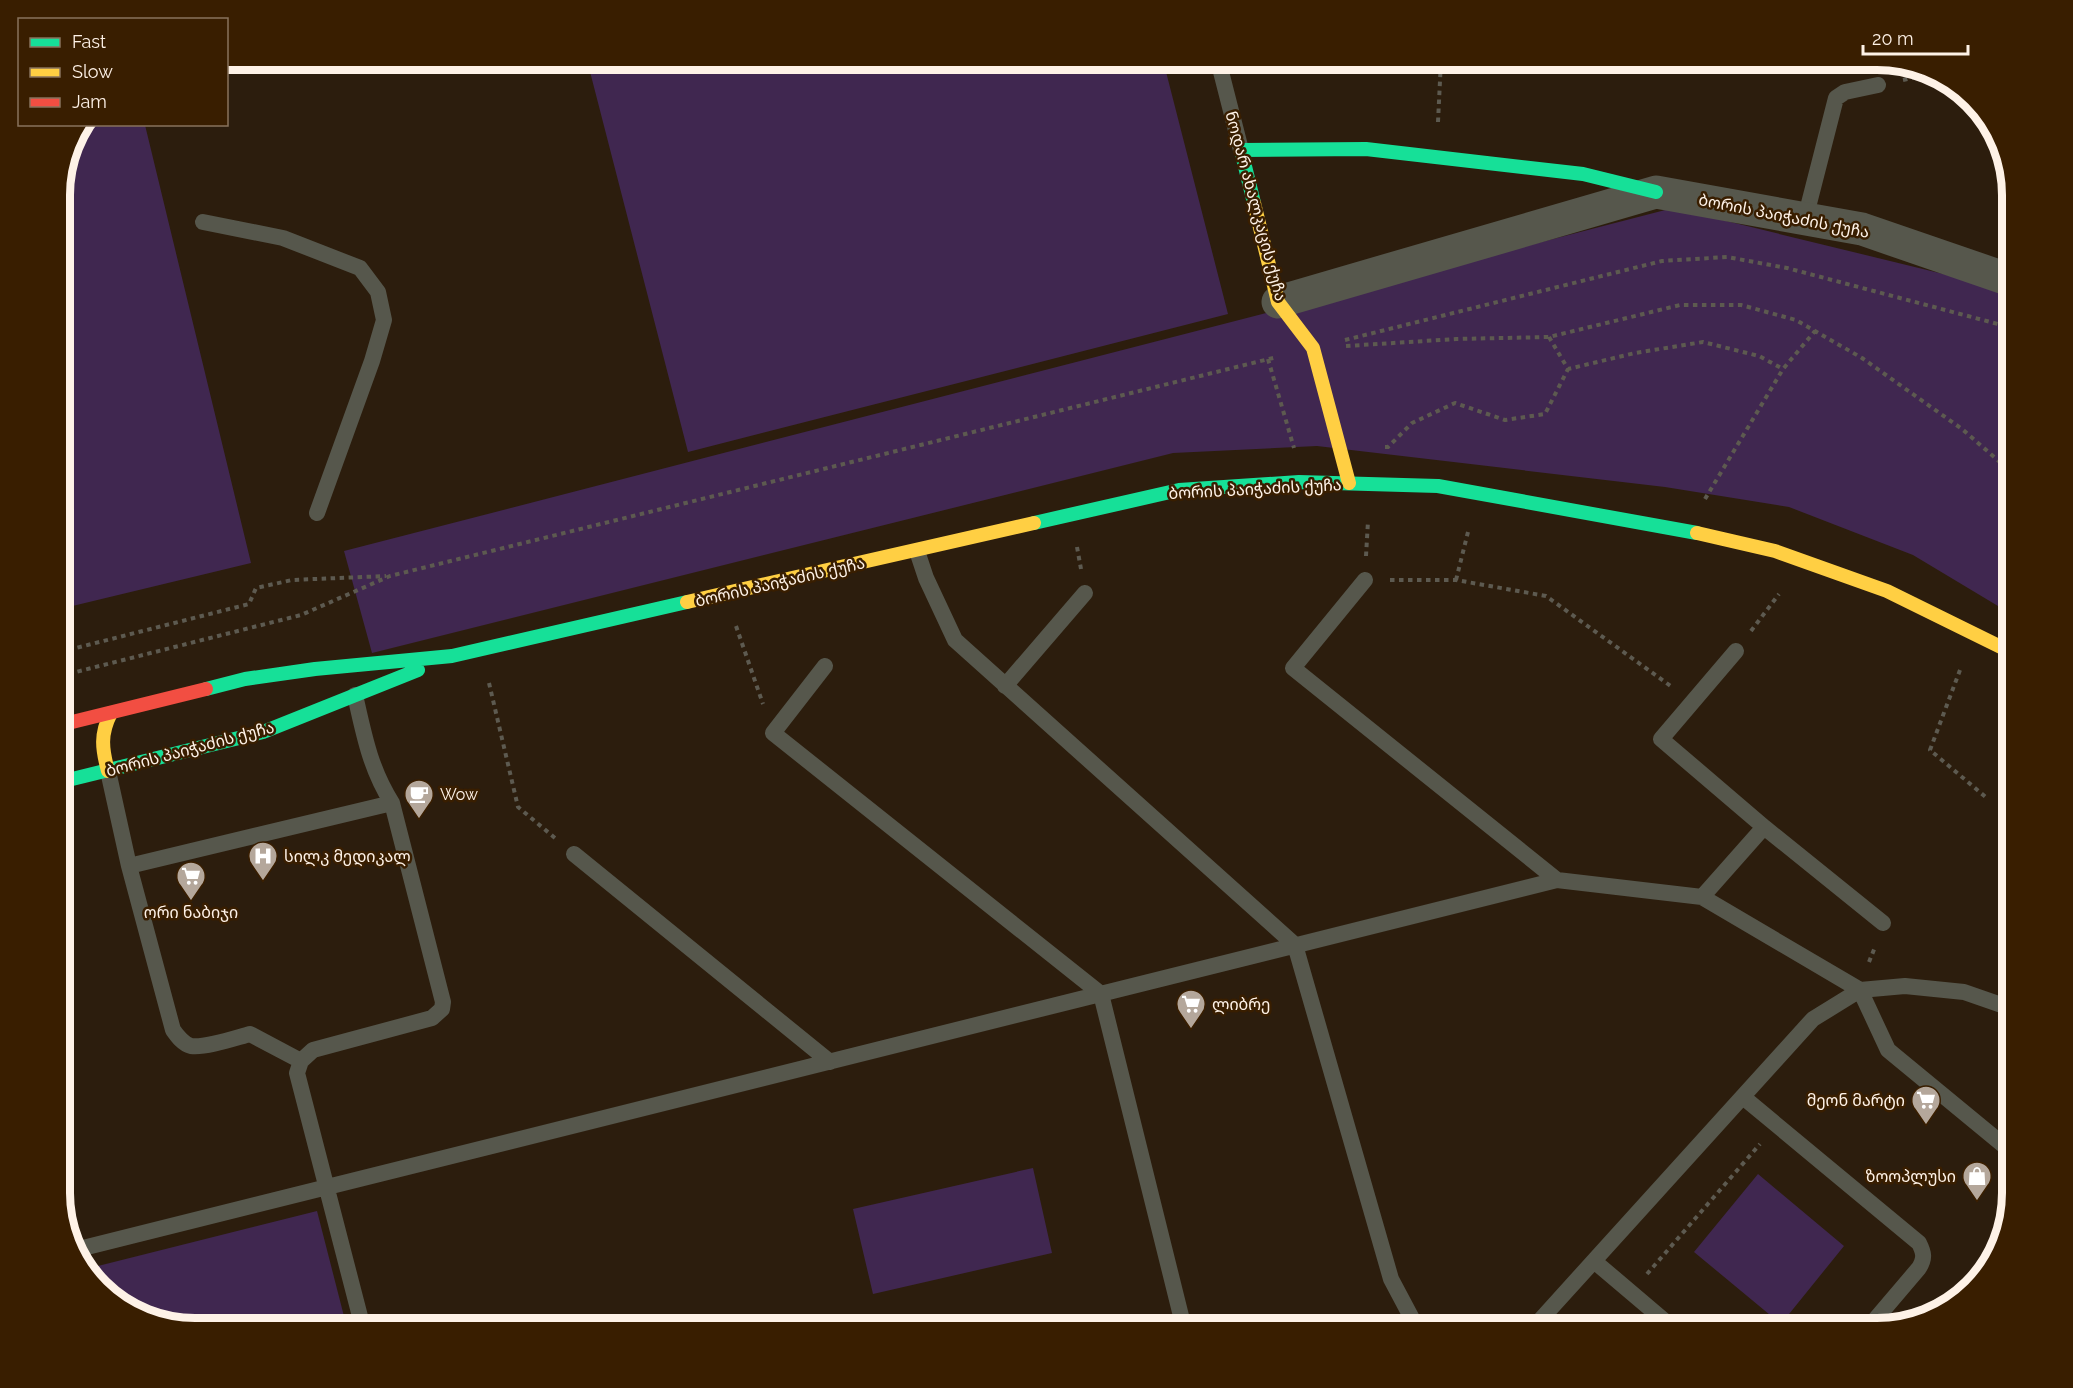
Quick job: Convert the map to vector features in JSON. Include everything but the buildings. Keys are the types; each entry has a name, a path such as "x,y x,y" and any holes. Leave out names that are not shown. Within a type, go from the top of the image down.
{"street":[{"name":"ბორის პაიჭაძის ქუჩა","path":"1241,150 1366,149 1583,174 1656,192 1862,229 2002,277"},
{"name":"ნოდარ ახალკაცის ქუჩა","path":"1241,150 1278,302 1313,348 1341,446 1349,483"},
{"name":"ბორის პაიჭაძის ქუჩა","path":"1278,302 1656,192"},
{"name":"ბორის პაიჭაძის ქუჩა","path":"71,722 245,679 316,674 452,656 1179,490 1299,482 1438,486 1686,530 1775,551 1887,591 2002,648"},
{"name":"ბორის პაიჭაძის ქუჩა","path":"71,779 263,732 452,656"},
{"path":"300,718 316,699"},
{"path":"108,771 101,744 103,726 111,713"}],"lane":[{"name":"ნოდარ ახალკაცის ქუჩა","path":"1221,70 1241,150"},
{"path":"1805,219 1836,98 1845,92 1878,85"},
{"path":"203,222 283,238 360,268 378,292 384,320 372,361 317,513"},
{"path":"917,551 926,578 956,640 1294,945 1392,1279 1412,1318"},
{"path":"1365,580 1293,668 1557,880"},
{"path":"1005,686 1085,593"},
{"path":"1736,651 1661,739 1764,827 1883,923"},
{"path":"825,666 773,733 1101,994 1182,1318"},
{"path":"355,695 370,756 379,782 392,803 443,1002 442,1009 432,1018 313,1050 301,1061 297,1073 360,1318"},
{"path":"108,771 129,866 173,1030 181,1041 190,1046 200,1046 250,1034 301,1061"},
{"path":"129,866 392,803"},
{"path":"1702,897 1764,827"},
{"path":"573,854 830,1062"},
{"path":"83,1248 1557,880 1702,897 1860,990 1888,1050 2002,1144"},
{"path":"1542,1318 1813,1019 1860,990 1905,986 1965,992 2002,1005"},
{"path":"1743,1097 1918,1243 1923,1251 1924,1260 1919,1268 1877,1318"},
{"path":"1593,1261 1661,1318"}],"path":[{"path":"1437,157 1441,70"},
{"path":"71,673 301,615 390,576 1662,261 1727,257 1787,268 2002,325"},
{"path":"1313,348 1456,339 1549,337 1680,305 1741,305 1796,320 1862,358 1962,429 2002,463"},
{"path":"1686,530 1783,369 1815,331"},
{"path":"1549,337 1568,369"},
{"path":"1268,359 1296,453 1341,446 1388,447 1412,423 1455,402 1505,420 1545,414 1568,369 1635,353 1703,342 1759,356 1783,369"},
{"path":"1368,521 1365,580 1456,580 1546,596 1692,702"},
{"path":"1456,580 1468,532"},
{"path":"71,649 249,604 256,588 292,580 390,576"},
{"path":"1736,651 1779,594"},
{"path":"735,623 773,733"},
{"path":"1960,670 1930,750 2002,810"},
{"path":"488,680 518,807 573,854"},
{"path":"1860,990 1883,923"},
{"path":"1631,1293 1776,1125"}],"shaded area":[{"path":"590,70 1166,70 1228,314 688,452"},
{"path":"92,126 145,126 251,563 71,606 71,187 80,147"},
{"path":"1673,208 2002,288 2002,608 1913,555 1789,507 1665,487 1317,446 1173,453 372,653 344,551"},
{"path":"1033,1168 1052,1253 873,1294 853,1209"},
{"path":"1758,1174 1844,1246 1786,1318 1774,1318 1694,1252"},
{"path":"317,1211 344,1318 195,1318 171,1315 140,1305 113,1287 95,1267"}],"traffic: fast":[{"path":"1254,203 1241,150 1366,149 1583,174 1656,192"},
{"path":"1034,523 1179,490 1299,482 1438,486 1697,533"},
{"path":"206,689 245,679 315,669 452,656 687,602"},
{"path":"71,779 263,732 418,670"}],"traffic: slow":[{"path":"1254,203 1278,302 1313,348 1349,483"},
{"path":"687,602 1034,523"},
{"path":"1697,533 1775,551 1887,591 2002,648"},
{"path":"108,771 103,742 111,713"}],"traffic: jam":[{"path":"71,722 206,689"}],"place":[{"name":"Wow","path":"419,820"},
{"name":"სილკ მედიკალ","path":"263,882"},
{"name":"ორი ნაბიჯი","path":"191,902"},
{"name":"ლიბრე","path":"1191,1030"},
{"name":"მეონ მარტი","path":"1926,1126"},
{"name":"ზოოპლუსი","path":"1977,1202"}]}
